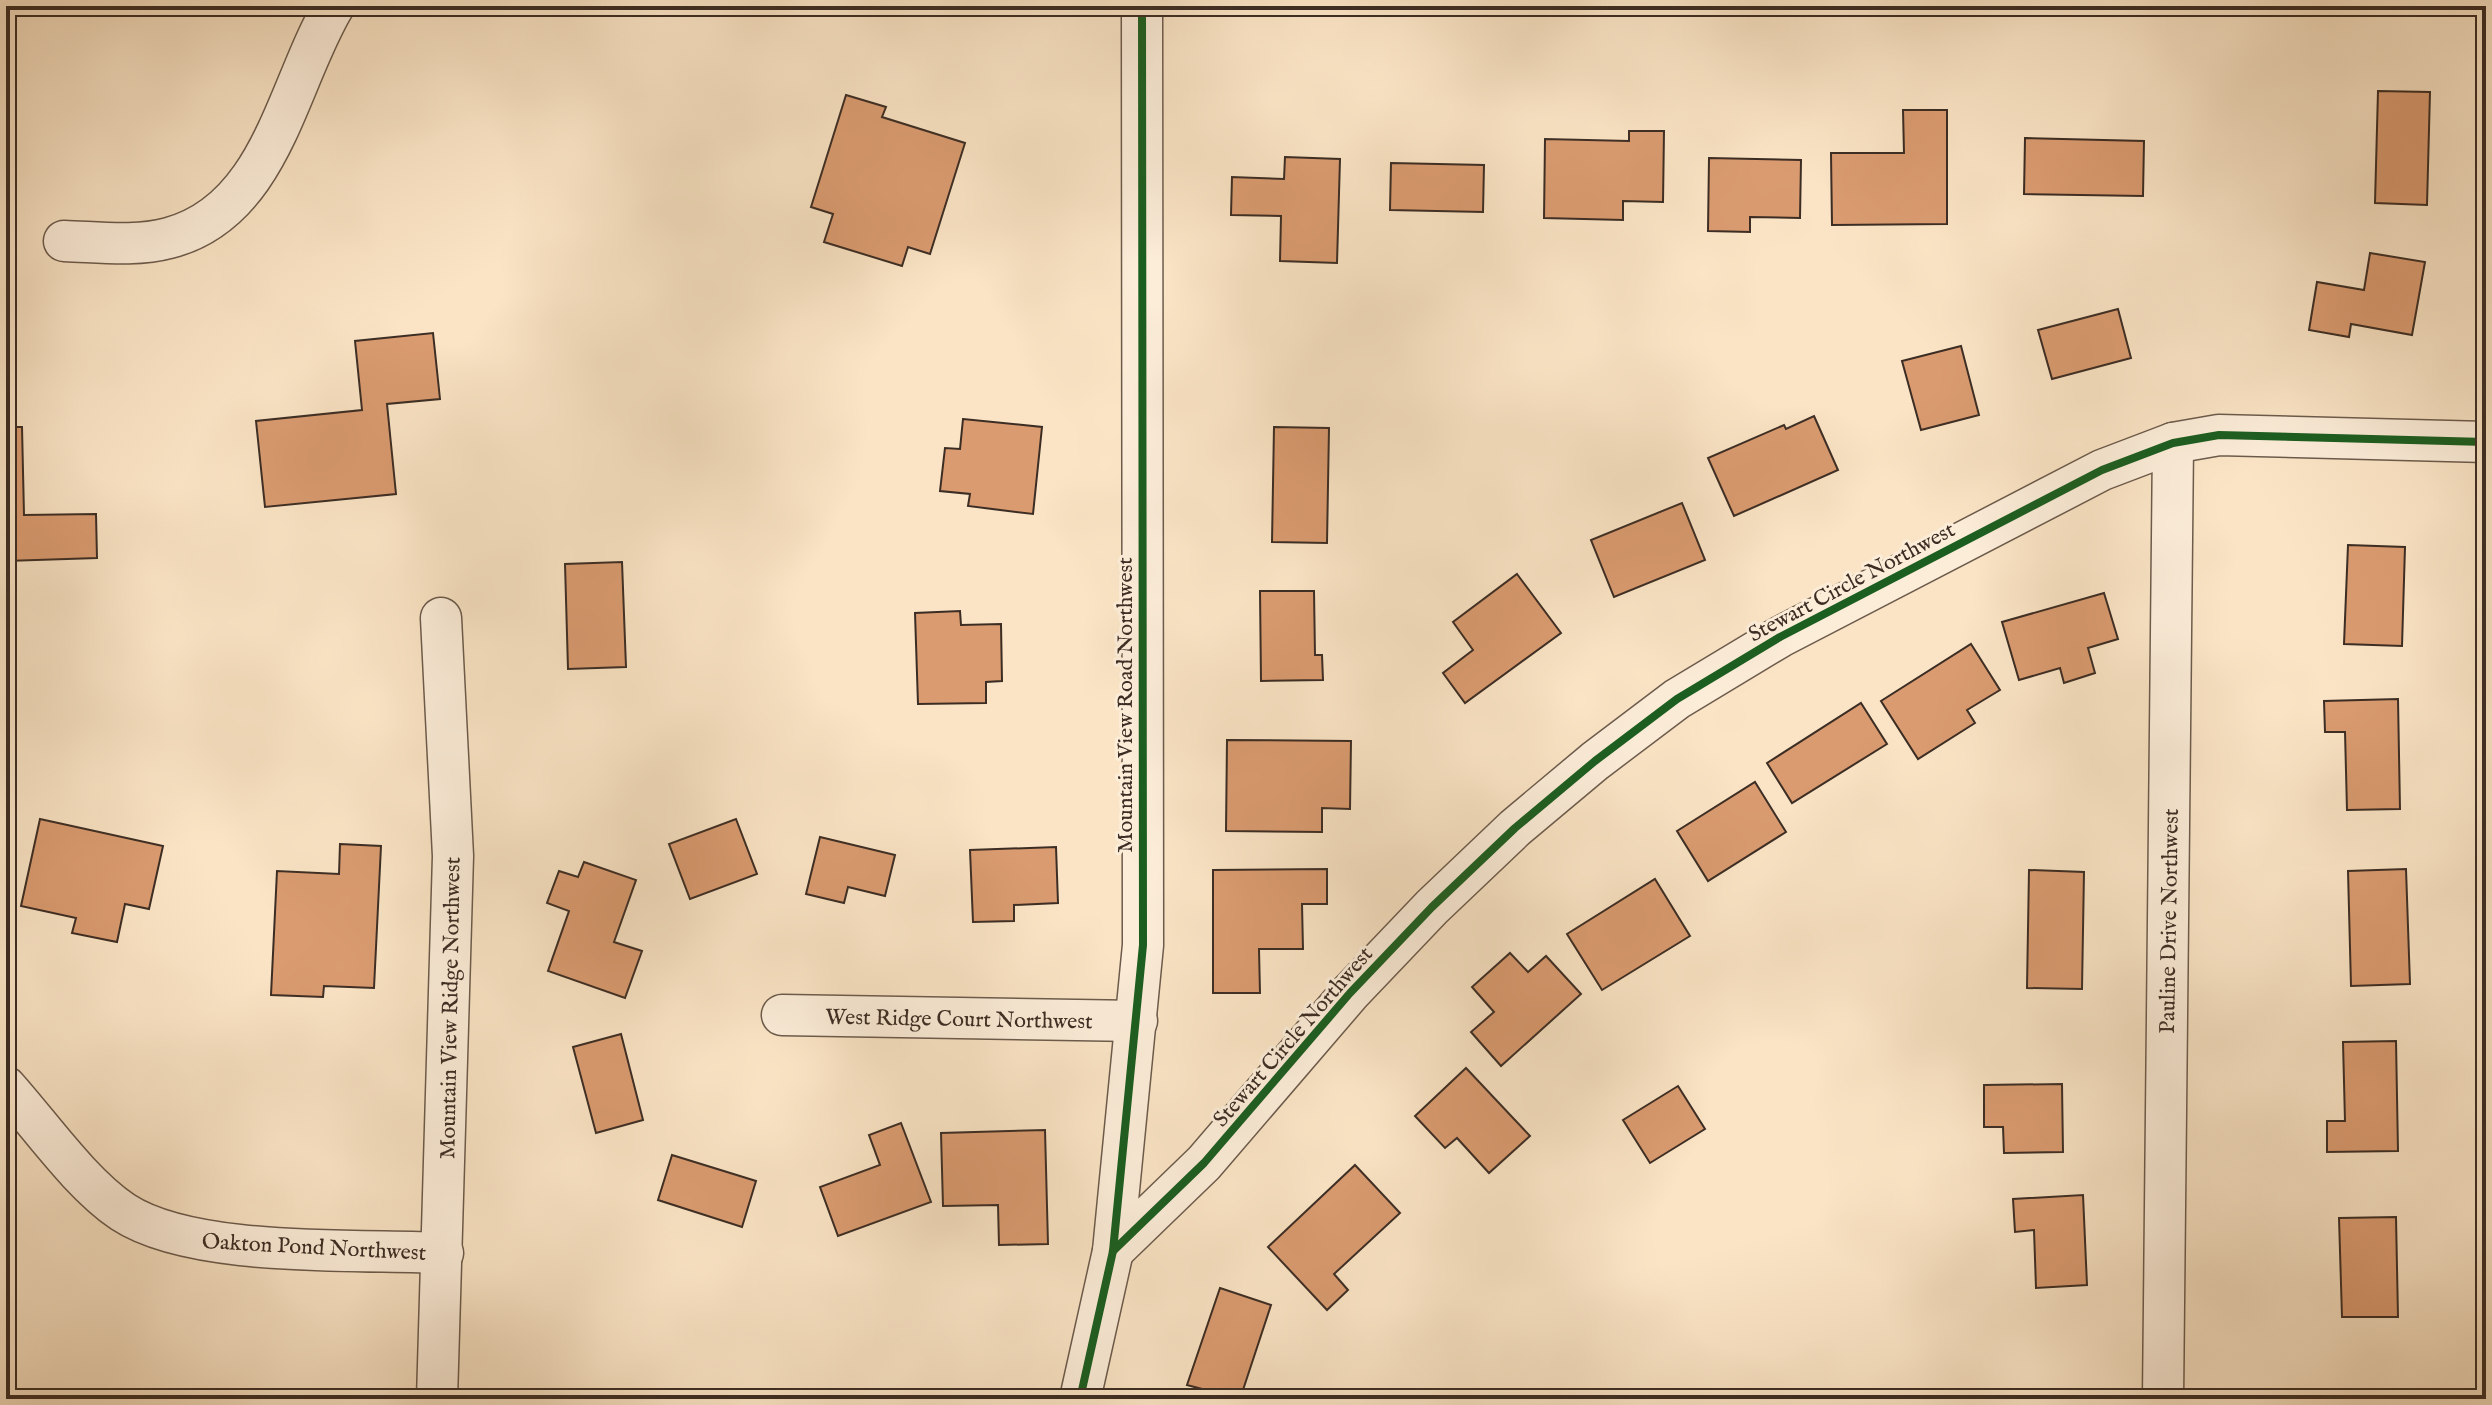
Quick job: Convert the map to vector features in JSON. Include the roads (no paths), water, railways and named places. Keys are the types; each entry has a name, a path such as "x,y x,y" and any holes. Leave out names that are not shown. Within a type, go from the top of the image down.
{"street":[{"path":"64,241 156,241 193,229 217,214 239,191 271,146 320,28 334,6"},
{"name":"Mountain View Road Northwest","path":"1080,1399 1113,1251 1143,945 1142,6"},
{"name":"Stewart Circle Northwest","path":"1113,1251 1204,1163 1350,993 1432,907 1515,828 1595,761 1677,699 1780,637 2102,470 2173,443 2219,435 2486,442"},
{"name":"Pauline Drive Northwest","path":"2163,1399 2173,443"},
{"name":"Mountain View Ridge Northwest","path":"437,1399 453,856 441,618"},
{"name":"West Ridge Court Northwest","path":"782,1015 1137,1021"},
{"name":"Oakton Pond Northwest","path":"6,1087 94,1186 123,1212 155,1228 194,1240 242,1245 443,1253"}]}
